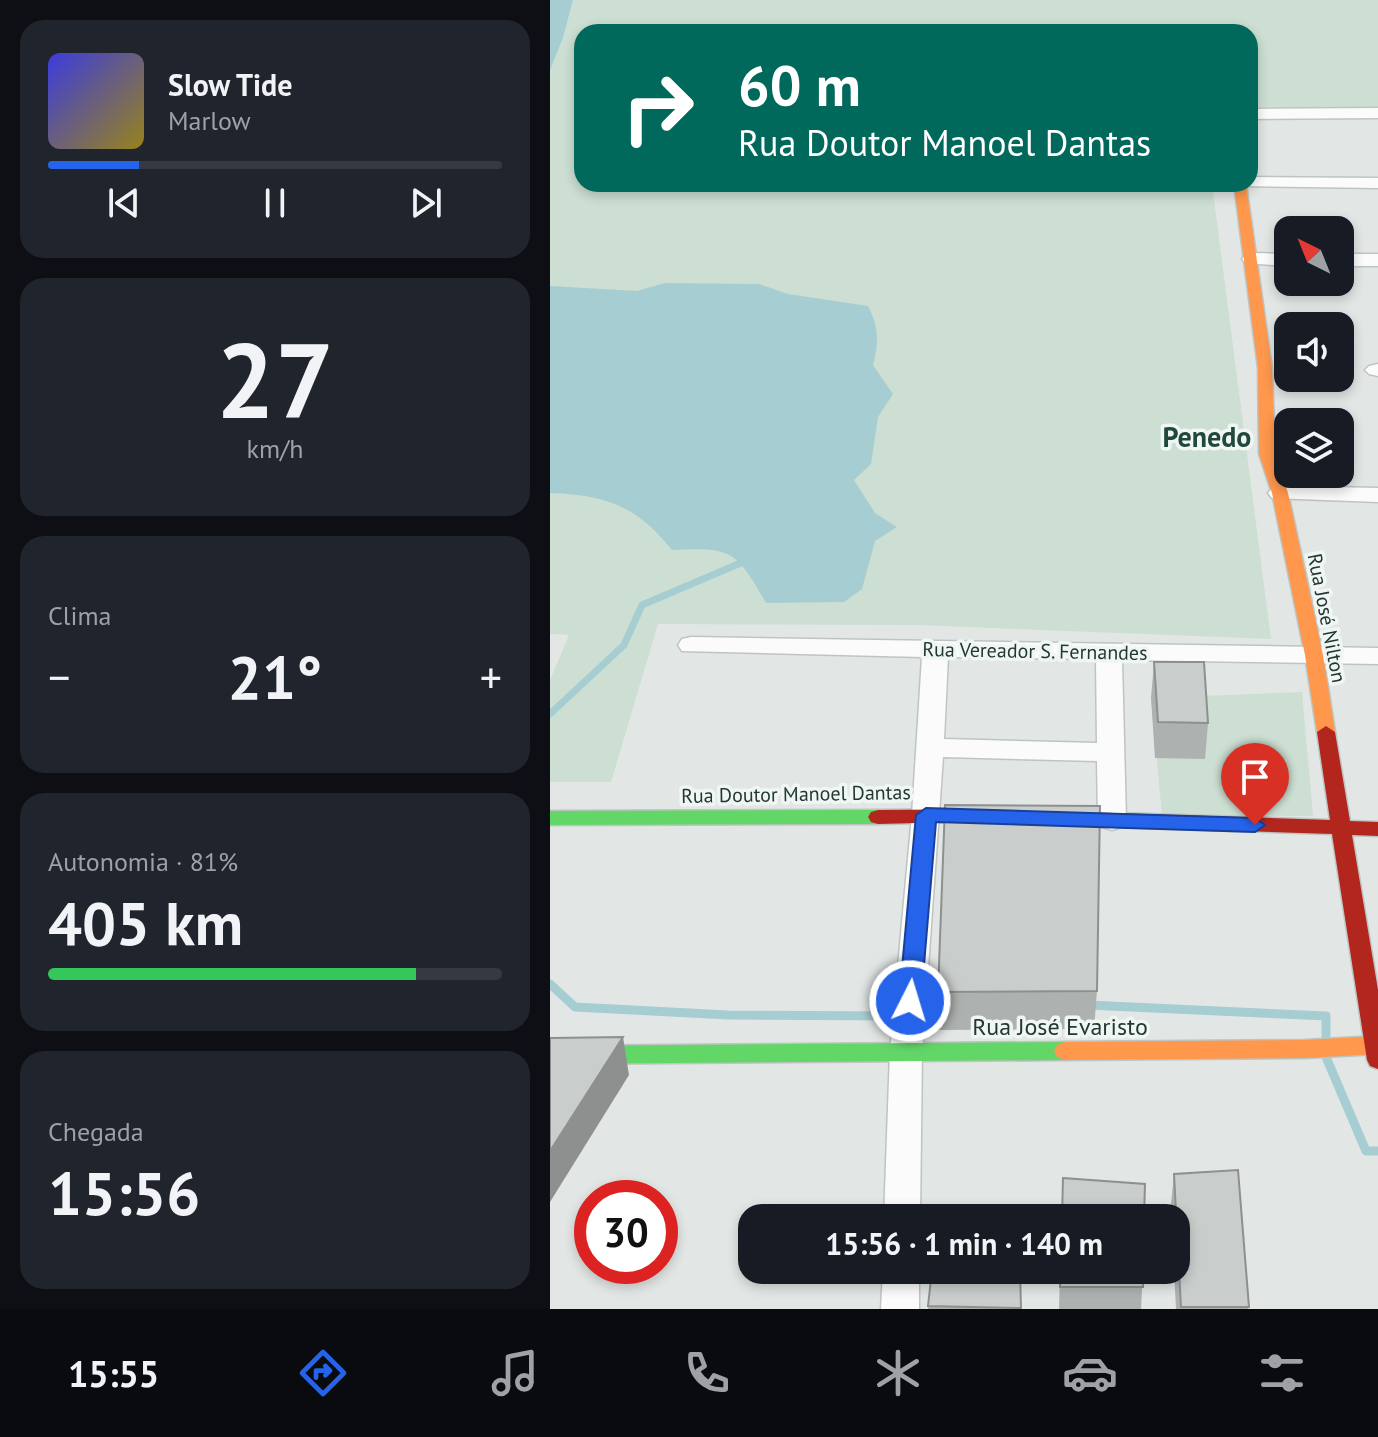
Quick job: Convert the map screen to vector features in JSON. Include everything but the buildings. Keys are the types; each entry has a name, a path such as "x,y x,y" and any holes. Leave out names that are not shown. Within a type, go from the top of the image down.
{"street":[{"path":"1258,114 1378,113"},
{"path":"1258,182 1378,183"},
{"name":"Rua José Nilton","path":"1241,192 1265,368 1267,454 1280,493 1314,655 1377,1050"},
{"path":"1252,259 1274,260"},
{"path":"1354,260 1378,260"},
{"path":"1280,493 1378,495"},
{"name":"Rua Vereador S. Fernandes","path":"691,645 1378,656"},
{"path":"902,1204 908,1028 926,815 935,649"},
{"path":"1109,652 1112,820"},
{"path":"930,748 1111,752"},
{"name":"Rua Doutor Manoel Dantas","path":"550,818 1007,817"},
{"path":"1037,818 1378,829"},
{"name":"Rua José Evaristo","path":"550,1055 908,1028 1377,1050"},
{"path":"900,1309 901,1284"}],"green space":[{"path":"573,0 1378,0 1378,109 1258,107 1258,24 574,24 574,192 1213,192 1271,639 917,625 658,624 611,782 550,782 550,680 569,635 550,634 550,70"},
{"path":"1302,692 1313,816 1162,815 1151,698"}],"water":[{"path":"550,0 573,0 550,70"},
{"path":"665,283 759,284 788,294 868,306 877,335 873,365 893,394 878,417 871,464 854,480 875,513 897,527 875,541 862,589 844,602 766,603 747,572 731,556 708,550 672,550 646,523 619,506 604,500 550,493 550,286 637,291"}],"waterway":[{"path":"550,714 624,645 642,605 743,562"},
{"path":"550,984 575,1007 728,1015 900,1016"},
{"path":"1088,1005 1326,1016 1326,1037"},
{"path":"916,1017 944,1015"},
{"path":"1326,1057 1366,1151 1378,1151"}],"traffic: fast":[{"path":"550,818 878,817"},
{"path":"550,1055 1065,1051"}],"traffic: slow":[{"path":"1241,192 1265,368 1267,454 1280,493 1314,655 1326,732"},
{"path":"1065,1051 1305,1049 1378,1045"}],"traffic: jam":[{"path":"1326,732 1378,1060"},
{"path":"878,817 992,816"},
{"path":"1052,818 1378,829"}],"district":[{"name":"Penedo","path":"1207,437"}],"route":[{"path":"910,1001 926,815 1255,825"}]}
